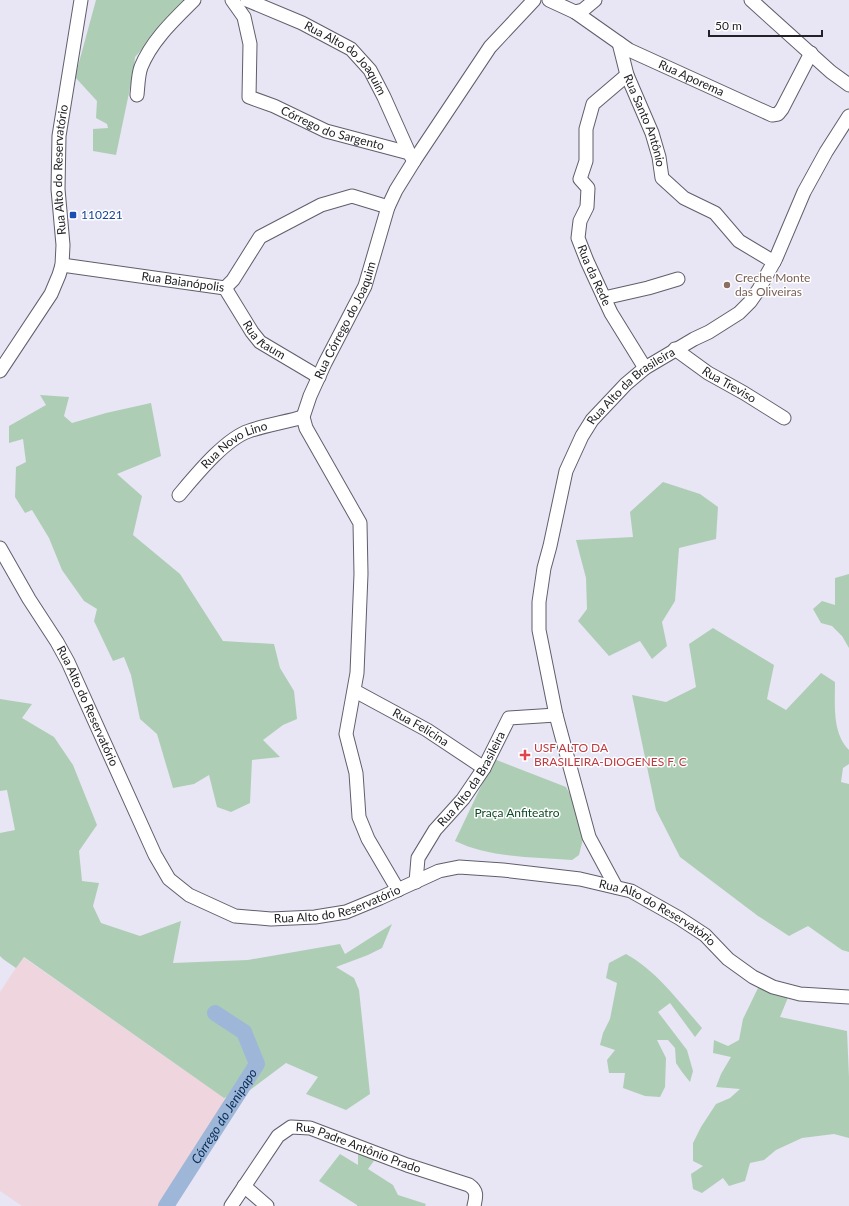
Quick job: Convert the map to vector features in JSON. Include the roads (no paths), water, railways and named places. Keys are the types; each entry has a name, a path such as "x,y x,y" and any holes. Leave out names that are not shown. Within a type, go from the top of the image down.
{"street":[{"name":"Rua Alto do Reservatório","path":"0,371 51,294 62,265 63,245 58,189 59,136 82,0"},
{"path":"137,95 141,69 148,53 167,27 194,0"},
{"name":"Córrego do Sargento","path":"232,0 244,17 250,44 249,97 274,106 326,132 411,157"},
{"name":"Rua Alto do Joaquim","path":"246,0 302,23 351,49 370,70 411,157"},
{"name":"Rua Córrego do Joaquim","path":"303,417 310,396 365,286 388,207 411,157 490,47 534,0"},
{"name":"Rua Aporema","path":"549,0 576,12 629,50 772,115 778,114 782,109 810,54"},
{"path":"576,12 583,10 595,0"},
{"path":"751,0 810,54 849,85"},
{"name":"Rua Santo Antônio","path":"619,43 627,75 652,133 659,157 662,178 684,198 715,213 739,241 774,262"},
{"name":"Rua da Rede","path":"627,75 593,104 586,129 586,162 580,179 588,188 587,207 580,221 578,238 611,313 645,368"},
{"name":"Rua Alto da Brasileira","path":"616,887 589,837 556,715 539,630 540,602 544,568 566,471 582,436 592,420 626,384 645,368 675,349 708,332 739,313 750,302 774,262 788,233 804,192 826,152 849,116"},
{"name":"Rua Baianópolis","path":"62,265 225,288 233,280 260,237 321,205 352,196 388,207"},
{"path":"604,298 648,288 678,279"},
{"name":"Rua Itaum","path":"225,288 252,332 260,342 319,377"},
{"name":"Rua Treviso","path":"675,349 708,373 784,418"},
{"path":"303,417 306,428 360,523 361,574 357,673 355,691 346,734 356,774 359,817 368,839 398,890"},
{"name":"Rua Novo Lino","path":"178,495 226,446 248,431 303,417"},
{"name":"Rua Alto do Reservatório","path":"0,548 29,600 57,642 68,662 155,855 169,879 189,896 236,916 271,919 315,917 346,912 439,871 459,867 503,870 580,879 631,891 679,918 705,935 728,959 753,977 773,987 800,994 849,997"},
{"name":"Rua Felicina","path":"355,691 426,730 484,768"},
{"name":"Rua Alto da Brasileira","path":"416,882 418,858 435,830 463,799 484,768 509,718 556,715"},
{"name":"Rua Padre Antônio Prado","path":"231,1206 278,1136 291,1127 299,1127 310,1128 407,1165 469,1185 474,1189 477,1196 474,1206"},
{"path":"244,1186 267,1206"}],"waterway":[{"name":"Córrego do Jenipapo","path":"166,1206 257,1064 244,1032 215,1013"}],"place":[{"name":"110221","path":"73,215"},
{"name":"Creche Monte das Oliveiras","path":"727,285"},
{"name":"USF ALTO DA BRASILEIRA-DIOGENES F. C","path":"525,755"}],"park label":[{"name":"Praça Anfiteatro","path":"517,813"}]}
